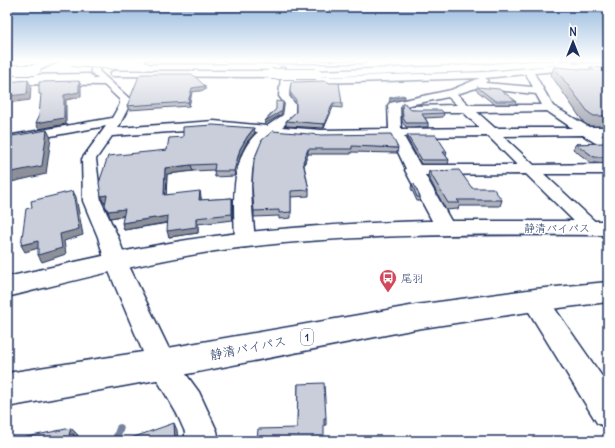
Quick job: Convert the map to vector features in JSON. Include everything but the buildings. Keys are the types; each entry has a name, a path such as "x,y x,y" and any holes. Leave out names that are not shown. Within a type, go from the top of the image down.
{"highway":[{"name":"静清バイパス","path":"7,287 116,262 189,248 245,240 334,231 445,228 600,228"},
{"name":"静清バイパス","path":"7,390 162,364 416,317 535,300 608,292"}],"street":[{"path":"9,82 39,83"},
{"path":"7,88 46,82"},
{"path":"120,82 125,104 112,127 89,159 92,202 108,237 116,262 162,364 188,403 201,431 202,441"},
{"path":"245,240 244,192 248,155 254,144 261,137 289,116 290,104 284,96 285,82"},
{"path":"445,228 395,134 393,109 394,105 449,92 479,82"},
{"path":"534,82 549,108 608,145"},
{"path":"476,84 539,91"},
{"path":"449,92 528,169 600,228"},
{"path":"393,109 549,108"},
{"path":"7,140 112,127 214,125 321,134 608,131"},
{"path":"413,170 608,169"},
{"path":"535,300 608,412"}],"waterway":[{"path":"115,441 120,428"}],"place":[{"name":"尾羽","path":"388,293"}]}
